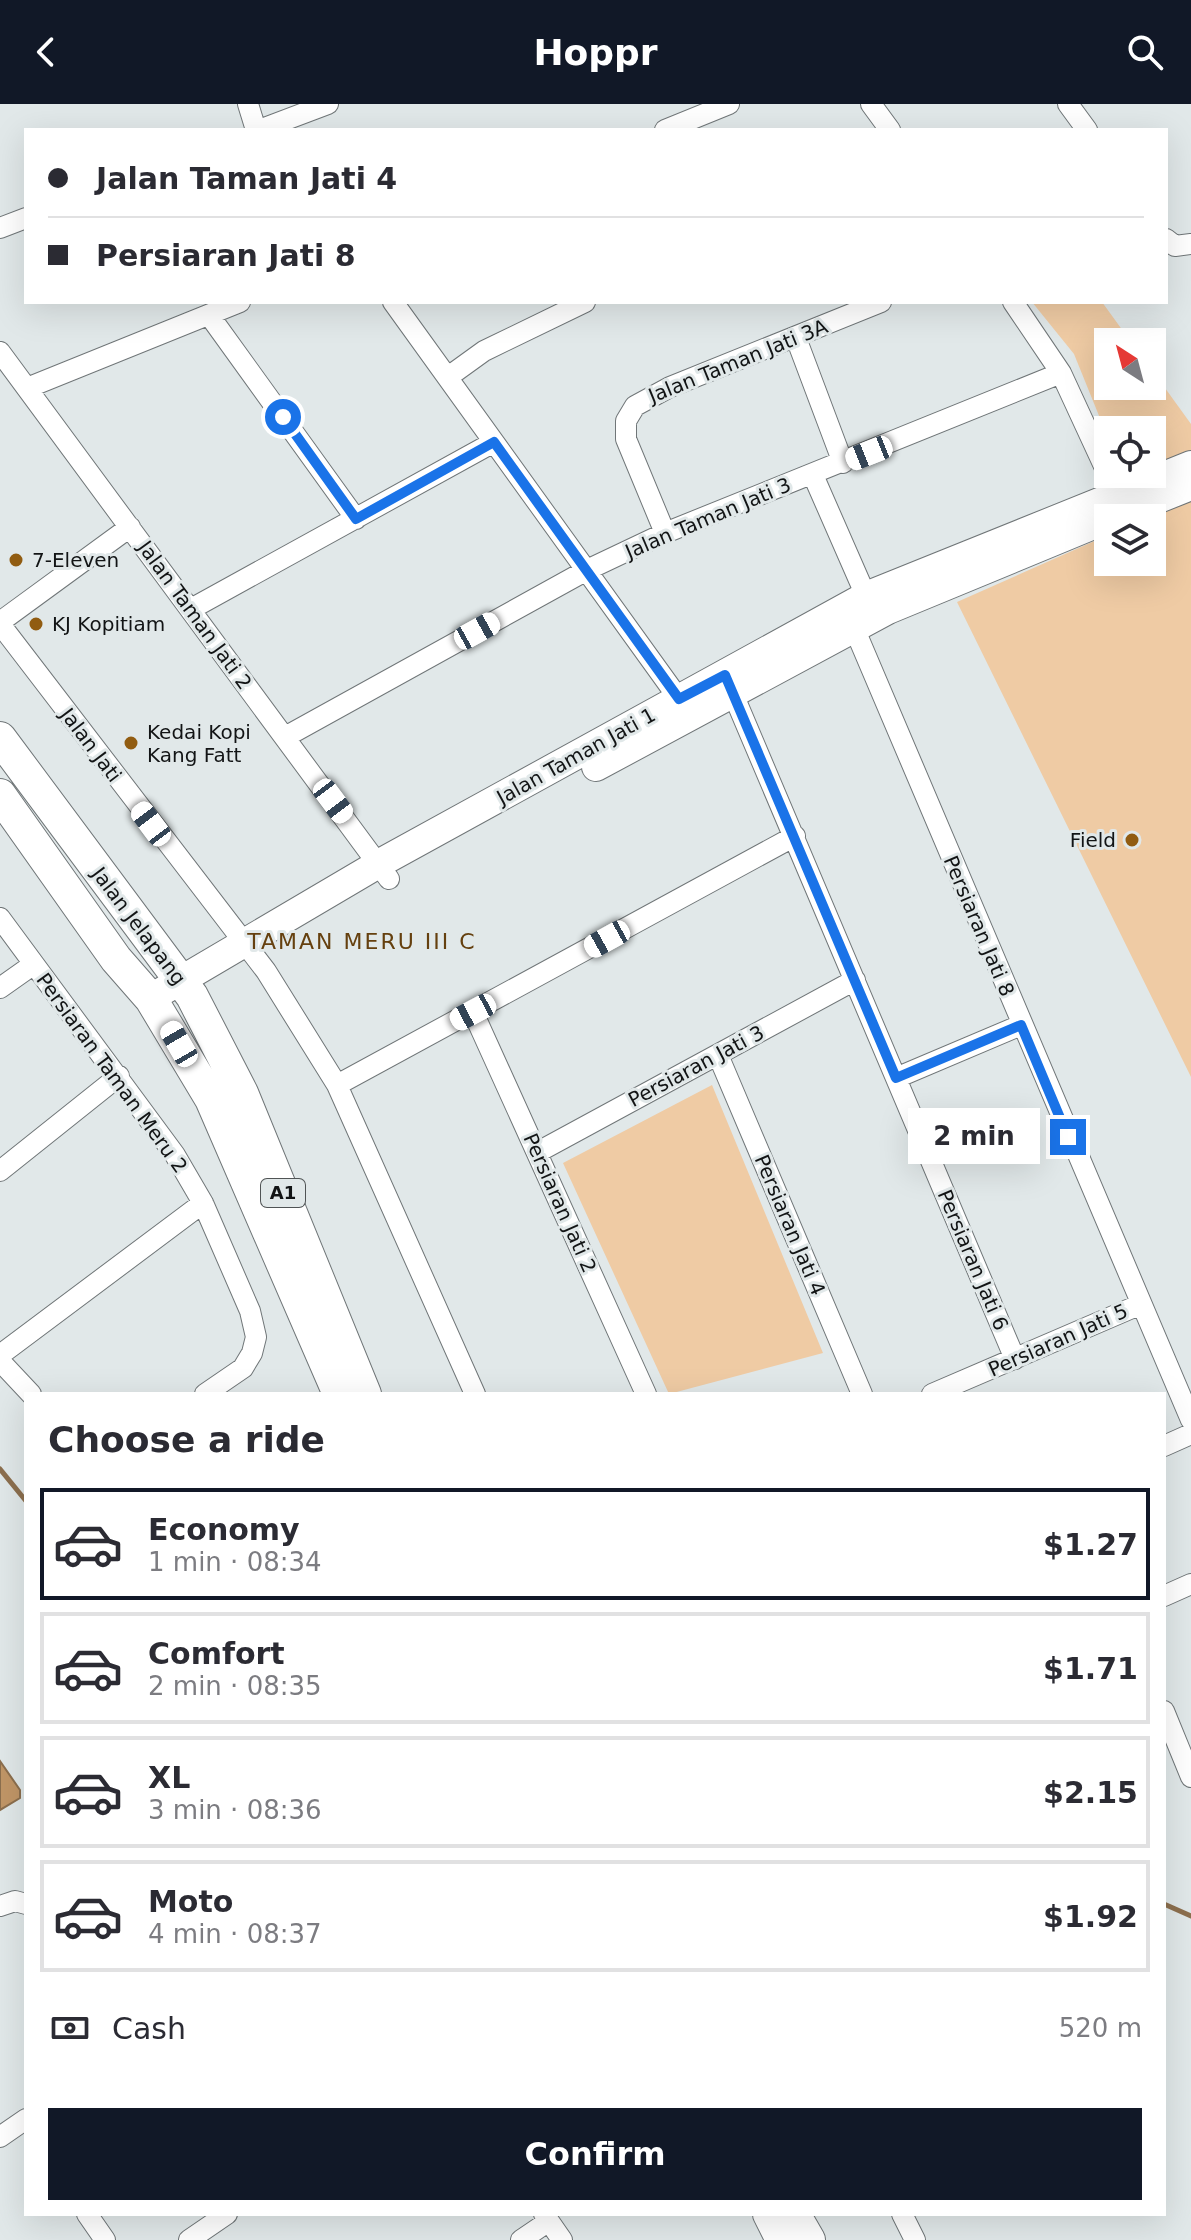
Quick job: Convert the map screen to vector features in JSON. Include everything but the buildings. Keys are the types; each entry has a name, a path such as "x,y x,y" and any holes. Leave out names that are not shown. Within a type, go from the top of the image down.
{"main road":[{"name":"Jalan Jelapang","path":"0,738 185,988 242,1093 364,1392"},
{"name":"Jalan Jelapang","path":"0,795 116,959 157,1008 211,1099 338,1392"},
{"path":"770,2216 782,2240"},
{"path":"795,2216 809,2240"}],"street":[{"path":"248,104 257,128"},
{"path":"263,128 328,104"},
{"path":"670,128 729,104"},
{"path":"871,104 889,128"},
{"path":"1068,104 1086,128"},
{"path":"0,228 24,219"},
{"path":"1168,241 1175,246 1191,244"},
{"path":"27,388 235,304"},
{"path":"394,304 679,699"},
{"path":"448,377 484,351 581,304"},
{"name":"Jalan Taman Jati 3A","path":"665,533 629,448 625,430 629,414 643,400 670,387 876,304"},
{"path":"1014,304 1061,373 1112,504"},
{"path":"209,315 356,519"},
{"path":"796,338 843,463"},
{"name":"Jalan Taman Jati 2","path":"0,352 385,871"},
{"name":"Jalan Taman Jati 3","path":"285,737 587,570 665,533 1061,373"},
{"path":"191,609 494,442"},
{"name":"Jalan Taman Jati 1","path":"1127,504 1191,465"},
{"name":"Persiaran Jati 8","path":"813,475 855,611 1021,1025 1191,1420"},
{"name":"Jalan Taman Jati 1","path":"1136,504 1191,486"},
{"name":"Jalan Taman Jati 1","path":"157,1008 246,948 729,684 855,611 1094,519"},
{"path":"0,623 130,527"},
{"name":"Jalan Jati","path":"0,623 266,971 337,1085 474,1392"},
{"name":"Jalan Taman Jati 1","path":"385,871 679,699 729,684"},
{"name":"Persiaran Jati 6","path":"729,684 1015,1359"},
{"path":"337,1085 795,836"},
{"name":"Persiaran Taman Meru 2","path":"0,918 119,1076 175,1155 203,1203 250,1311 256,1337 252,1353 243,1368 208,1392"},
{"path":"0,988 34,964"},
{"name":"Persiaran Jati 3","path":"538,1152 855,980"},
{"name":"Persiaran Jati 2","path":"473,1012 645,1392"},
{"path":"896,1078 1021,1025"},
{"name":"Persiaran Jati 4","path":"718,1055 861,1392"},
{"path":"0,1171 119,1076"},
{"path":"29,1392 0,1358 203,1203"},
{"name":"Persiaran Jati 5","path":"937,1392 1139,1305"},
{"path":"1166,1445 1191,1434"},
{"path":"1166,1595 1191,1584"},
{"path":"1166,1716 1191,1777"},
{"path":"0,2137 24,2122"},
{"path":"88,2216 105,2240"},
{"path":"189,2240 224,2216"},
{"path":"903,2216 915,2240"},
{"path":"521,2240 547,2218 562,2240"}],"shaded area":[{"path":"1034,304 1103,304 1121,328 1094,328 1094,400 1166,400 1166,389 1191,424 1191,455 1166,461 1166,416 1099,416 1074,354"},
{"name":"Field","path":"1191,501 1191,1077 957,602 1094,541 1094,576 1166,576 1166,511"},
{"path":"712,1085 823,1353 668,1392 563,1163"},
{"path":"0,1761 20,1790 20,1798 0,1810"}],"waterway":[{"path":"0,1469 24,1499"},
{"path":"1166,1905 1191,1916"}],"place":[{"name":"7-Eleven","path":"16,560"},
{"name":"KJ Kopitiam","path":"36,624"},
{"name":"Kedai Kopi Kang Fatt","path":"131,743"},
{"name":"Field","path":"1132,840"}],"district":[{"name":"TAMAN MERU III C","path":"362,941"}],"route":[{"path":"283,417 356,519 494,442 679,699 725,675 896,1078 1021,1025 1068,1137"}]}
